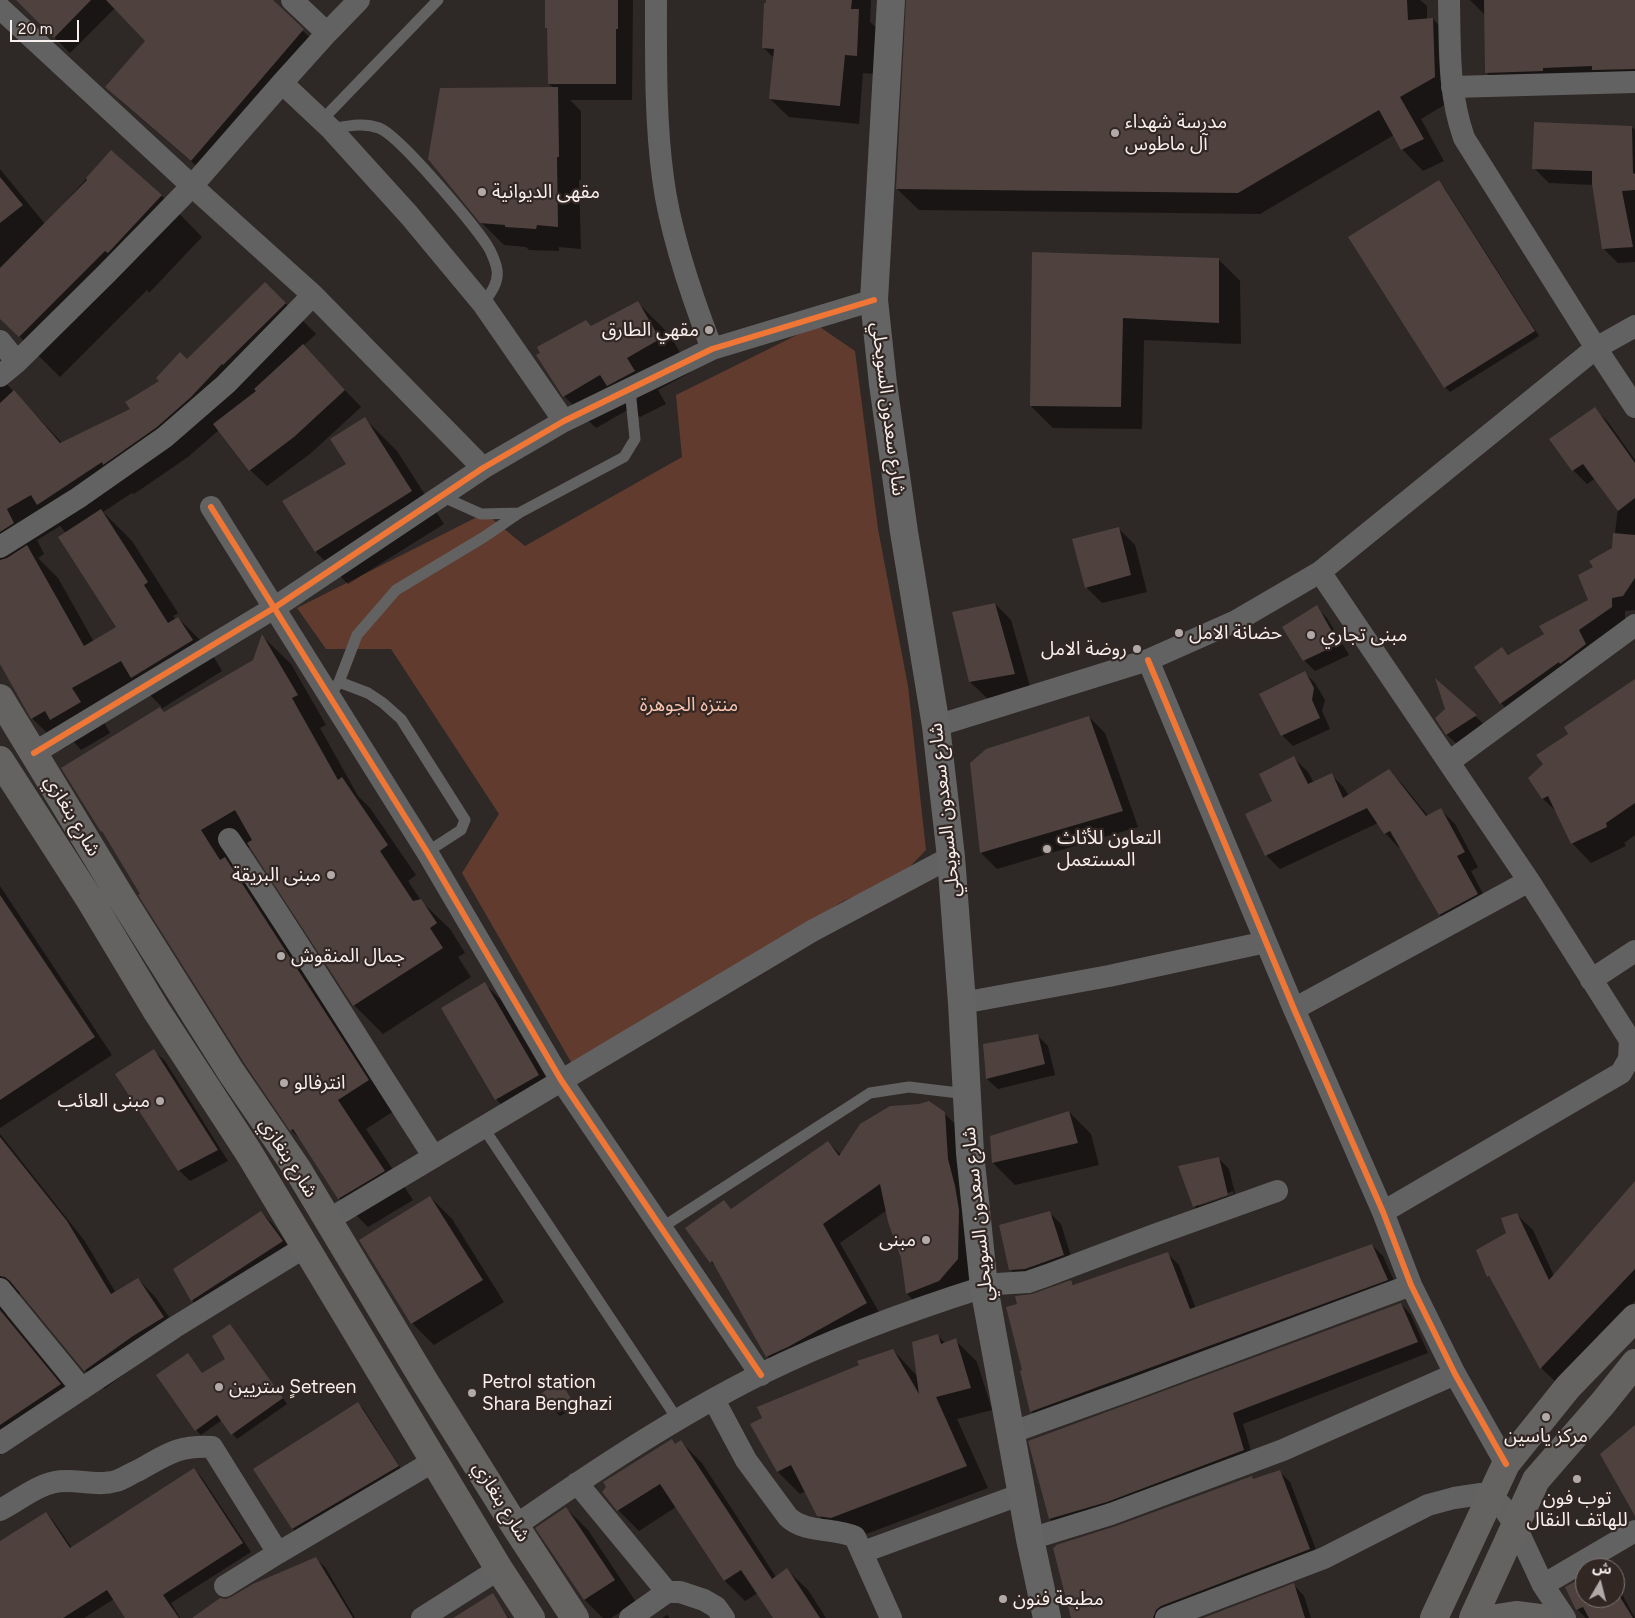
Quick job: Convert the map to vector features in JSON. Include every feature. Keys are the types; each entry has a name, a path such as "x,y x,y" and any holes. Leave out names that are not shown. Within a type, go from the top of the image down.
{"main road":[{"name":"شارع سعدون السويحلي","path":"891,0 874,300 883,384 904,532 936,726 951,857 962,1003 970,1153 984,1288 1030,1539 1047,1618"},
{"name":"شارع بنغازي","path":"0,698 220,1056 298,1170 425,1382 575,1618"},
{"name":"شارع بنغازي","path":"0,760 90,900 156,1010 305,1246 499,1569 531,1618"},
{"path":"1434,1618 1506,1464 1568,1387 1635,1318"},
{"path":"1473,1618 1536,1480 1604,1403 1635,1364"},
{"path":"1497,1618 1516,1615 1540,1618"}],"street":[{"path":"292,0 327,33"},
{"path":"0,341 8,369 192,186 282,83 359,0"},
{"path":"656,0 656,78 663,179 672,224 695,304 712,349"},
{"path":"1449,0 1452,87 1456,114 1464,138 1635,407"},
{"path":"0,8 313,295 483,468"},
{"path":"1452,87 1635,82"},
{"path":"282,83 327,124 409,215 483,304 564,421"},
{"path":"0,547 78,498 165,437 226,384 313,295"},
{"path":"34,753 274,608 483,468 564,421 712,349 874,300"},
{"path":"936,726 1148,660 1236,621 1320,572 1596,348 1635,326"},
{"path":"211,507 274,608 334,688 427,852 561,1080 760,1374"},
{"path":"1320,572 1528,881 1630,1040 1629,1059 1621,1073 1382,1212"},
{"path":"1449,762 1635,626"},
{"path":"1148,660 1294,1009 1382,1212 1411,1285 1455,1374 1506,1464"},
{"path":"229,839 291,932 434,1157"},
{"path":"328,1220 812,931 951,857"},
{"path":"1294,1009 1528,881"},
{"path":"962,1003 1109,976 1266,942"},
{"path":"1592,980 1635,951"},
{"path":"515,1526 577,1483 678,1420 760,1374 834,1341 883,1322 997,1284 1028,1282 1277,1191"},
{"path":"0,1443 175,1327 305,1246"},
{"path":"1010,1432 1230,1354 1411,1285"},
{"path":"0,1289 82,1389"},
{"path":"1030,1539 1111,1514 1283,1450 1455,1374"},
{"path":"714,1400 746,1460 794,1523 804,1527 847,1533 855,1537 891,1618"},
{"path":"0,1510 48,1484 57,1482 100,1483 118,1480 173,1452 194,1446 212,1447 278,1553"},
{"path":"225,1586 434,1461"},
{"path":"577,1483 667,1592"},
{"path":"863,1552 1022,1494"},
{"path":"1166,1618 1324,1558 1428,1505 1454,1498 1481,1494 1490,1495 1502,1506 1514,1525 1543,1585 1565,1618"},
{"path":"1543,1585 1635,1531"},
{"path":"422,1618 499,1569"},
{"path":"630,1618 667,1592 680,1592 704,1600 716,1608 724,1618"}],"lane":[{"path":"327,124 438,0"},
{"path":"327,124 363,123 382,128 405,148 450,198 488,246 497,269 497,282 483,304"},
{"path":"427,852 462,830 465,820 401,719 368,693 334,688 357,635 396,590 484,537 519,513 624,457 635,439 630,389"},
{"path":"441,496 480,514 519,513"},
{"path":"661,1228 870,1092 909,1088 967,1094"},
{"path":"483,1127 678,1420"}],"green space":[{"name":"منتزه الجوهرة","path":"817,325 855,351 878,529 908,686 926,850 897,880 843,901 575,1069 462,873 499,814 391,649 326,649 297,608 485,513 525,546 682,457 676,395"}],"building":[{"path":"16,0 91,0 54,38"},
{"path":"106,0 273,0 304,29 191,161 105,87 145,41"},
{"path":"545,0 618,0 616,84 548,84"},
{"path":"766,0 852,0 851,9 859,9 857,56 845,55 840,106 769,99 774,49 762,48 764,3 766,3"},
{"name":"مدرسة شهداء آل ماطوس","path":"906,0 1407,0 1408,20 1433,18 1435,77 1400,97 1424,139 1401,150 1379,110 1238,193 896,189"},
{"path":"1484,0 1635,0 1635,69 1592,70 1592,66 1543,68 1543,71 1485,73"},
{"path":"558,87 558,227 537,225 536,229 480,223 428,159 440,88"},
{"path":"1534,122 1632,126 1635,190 1622,191 1633,247 1602,249 1592,184 1592,171 1532,169"},
{"path":"111,150 162,195 108,253 105,251 19,337 0,319 0,268 87,180 86,178"},
{"path":"0,177 23,205 0,223"},
{"path":"1439,180 1535,331 1444,388 1348,237"},
{"path":"1032,252 1219,258 1219,323 1123,318 1121,407 1030,406"},
{"path":"265,282 286,303 222,364 191,397 157,427 103,465 102,462 37,505 31,495 7,509 14,523 0,532 0,403 14,390 60,443 130,409 125,402 159,381 156,378 180,352 187,359"},
{"path":"638,301 660,339 627,358 635,371 607,386 600,375 563,397 536,355 540,353 537,347 586,320 591,326"},
{"path":"303,344 345,390 294,437 249,471 213,424 256,391 254,389"},
{"path":"1595,407 1635,463 1635,498 1618,511 1583,464 1572,471 1549,439"},
{"path":"365,417 412,491 315,552 282,501 346,464 330,439"},
{"path":"101,509 148,582 144,585 168,623 178,617 193,640 131,678 121,661 72,688 81,702 50,720 45,711 31,719 0,664 0,560 7,558 27,545 84,646 116,627 58,537"},
{"path":"1119,527 1131,575 1085,588 1072,539"},
{"path":"1613,533 1635,535 1635,578 1623,596 1612,598 1612,607 1579,630 1586,644 1560,664 1559,662 1500,704 1474,667 1502,647 1508,655 1544,634 1539,626 1588,600 1578,575 1593,567 1589,561 1612,548"},
{"path":"995,603 1015,674 969,682 952,612"},
{"name":"مبنى تجاري","path":"1317,605 1339,644 1303,661 1282,627"},
{"path":"262,634 298,695 292,698 338,780 342,777 388,845 380,851 413,901 421,899 437,923 430,928 443,948 353,1006 247,843 252,840 235,810 201,830 220,860 225,857 369,1080 338,1100 385,1171 338,1199 293,1129 290,1131 244,1063 138,895 140,894 102,831 61,768 160,707 164,712 253,660"},
{"path":"1305,671 1314,688 1312,700 1320,718 1281,736 1259,694"},
{"path":"1435,678 1477,715 1446,735 1435,718 1445,709"},
{"path":"1635,679 1635,803 1606,823 1607,827 1571,844 1548,796 1542,799 1528,778 1543,764 1536,755 1568,734 1564,727"},
{"path":"1089,716 1123,811 980,853 970,763 986,749"},
{"path":"1294,756 1308,784 1332,773 1343,798 1389,769 1426,816 1441,808 1465,852 1457,856 1478,894 1439,915 1390,831 1384,834 1367,808 1265,856 1245,814 1272,801 1259,774"},
{"path":"0,895 95,1037 0,1100"},
{"path":"485,982 539,1075 495,1100 441,1008"},
{"path":"1038,1034 1045,1064 986,1079 983,1044"},
{"name":"مبنى العائب","path":"154,1049 218,1150 178,1171 115,1074"},
{"path":"929,1101 945,1112 948,1159 959,1210 958,1259 939,1281 906,1294 901,1258 888,1222 880,1184 823,1224 867,1303 788,1347 766,1357 712,1261 710,1263 685,1228 724,1200 731,1209 828,1141 839,1156 860,1124 890,1106 919,1104"},
{"path":"1069,1111 1078,1143 992,1163 990,1136"},
{"path":"0,1137 67,1221 111,1294 138,1278 164,1317 133,1336 84,1371 10,1281 0,1276"},
{"path":"1219,1157 1228,1195 1193,1207 1178,1166"},
{"path":"1635,1181 1635,1269 1540,1369 1489,1276 1487,1277 1476,1250 1506,1233 1501,1218 1517,1213 1549,1280"},
{"path":"430,1196 483,1280 411,1324 359,1240"},
{"path":"261,1211 283,1241 191,1301 173,1269"},
{"path":"1050,1211 1064,1255 1025,1269 1009,1270 999,1225"},
{"path":"1372,1244 1388,1280 1030,1412 1020,1371 1022,1370 1006,1307 1017,1304 1015,1296 1032,1294 1071,1280 1073,1285 1168,1252 1190,1309"},
{"path":"1401,1303 1418,1342 1233,1413 1244,1450 1107,1502 1049,1519 1028,1441"},
{"path":"0,1310 61,1384 0,1425"},
{"name":"ستريين ٍSetreen","path":"230,1324 283,1398 231,1435 217,1415 195,1431 156,1375 188,1353 202,1373 225,1359 212,1336"},
{"path":"938,1334 941,1344 956,1338 971,1388 936,1397 967,1466 831,1518 817,1516 791,1465 777,1472 750,1424 762,1418 757,1407 859,1365 857,1361 893,1349 919,1394 912,1342"},
{"path":"560,1381 572,1400 554,1412 542,1393"},
{"path":"358,1402 399,1466 292,1529 253,1469"},
{"path":"1635,1425 1635,1516 1600,1454"},
{"path":"672,1439 675,1444 681,1440 772,1579 787,1568 820,1618 773,1618 741,1570 724,1581 660,1484 617,1511 602,1492 606,1487 603,1482"},
{"path":"194,1468 243,1543 163,1595 179,1618 125,1618 107,1590 63,1618 0,1618 0,1541 46,1512 70,1548"},
{"path":"1280,1470 1310,1549 1161,1606 1156,1610 1153,1618 1071,1618 1053,1548 1056,1545 1116,1526 1252,1476 1253,1479"},
{"path":"566,1507 615,1580 584,1600 535,1528"},
{"path":"316,1557 353,1618 192,1618 220,1598 226,1599 231,1597 253,1584"},
{"path":"1575,1582 1575,1608 1565,1587"},
{"path":"1294,1583 1305,1618 1203,1618"},
{"path":"493,1593 508,1618 453,1618"},
{"path":"1625,1605 1633,1618 1589,1618 1584,1608 1625,1608"}],"cycle path":[{"path":"34,753 274,608 483,468 564,421 712,349 874,300"},
{"path":"211,507 427,852 561,1080 761,1375"},
{"path":"1148,660 1294,1009 1383,1212 1411,1285 1455,1374 1506,1464"}],"place":[{"name":"مدرسة شهداء آل ماطوس","path":"1115,133"},
{"name":"مقهى الديوانية","path":"482,192"},
{"name":"مقهي الطارق","path":"709,330"},
{"name":"حضانة الامل","path":"1179,633"},
{"name":"مبنى تجاري","path":"1311,635"},
{"name":"روضة الامل","path":"1137,649"},
{"name":"التعاون للأثاث المستعمل","path":"1047,849"},
{"name":"مبنى البريقة","path":"331,875"},
{"name":"جمال المنقوش","path":"281,956"},
{"name":"انترفالو","path":"284,1083"},
{"name":"مبنى العائب","path":"160,1101"},
{"name":"مبنى","path":"926,1240"},
{"name":"ستريين ٍSetreen","path":"219,1387"},
{"name":"Petrol station Shara Benghazi","path":"472,1393"},
{"name":"مركز ياسين","path":"1546,1417"},
{"name":"توب فون للهاتف النقال","path":"1577,1479"},
{"name":"مطبعة فنون","path":"1003,1599"}]}
